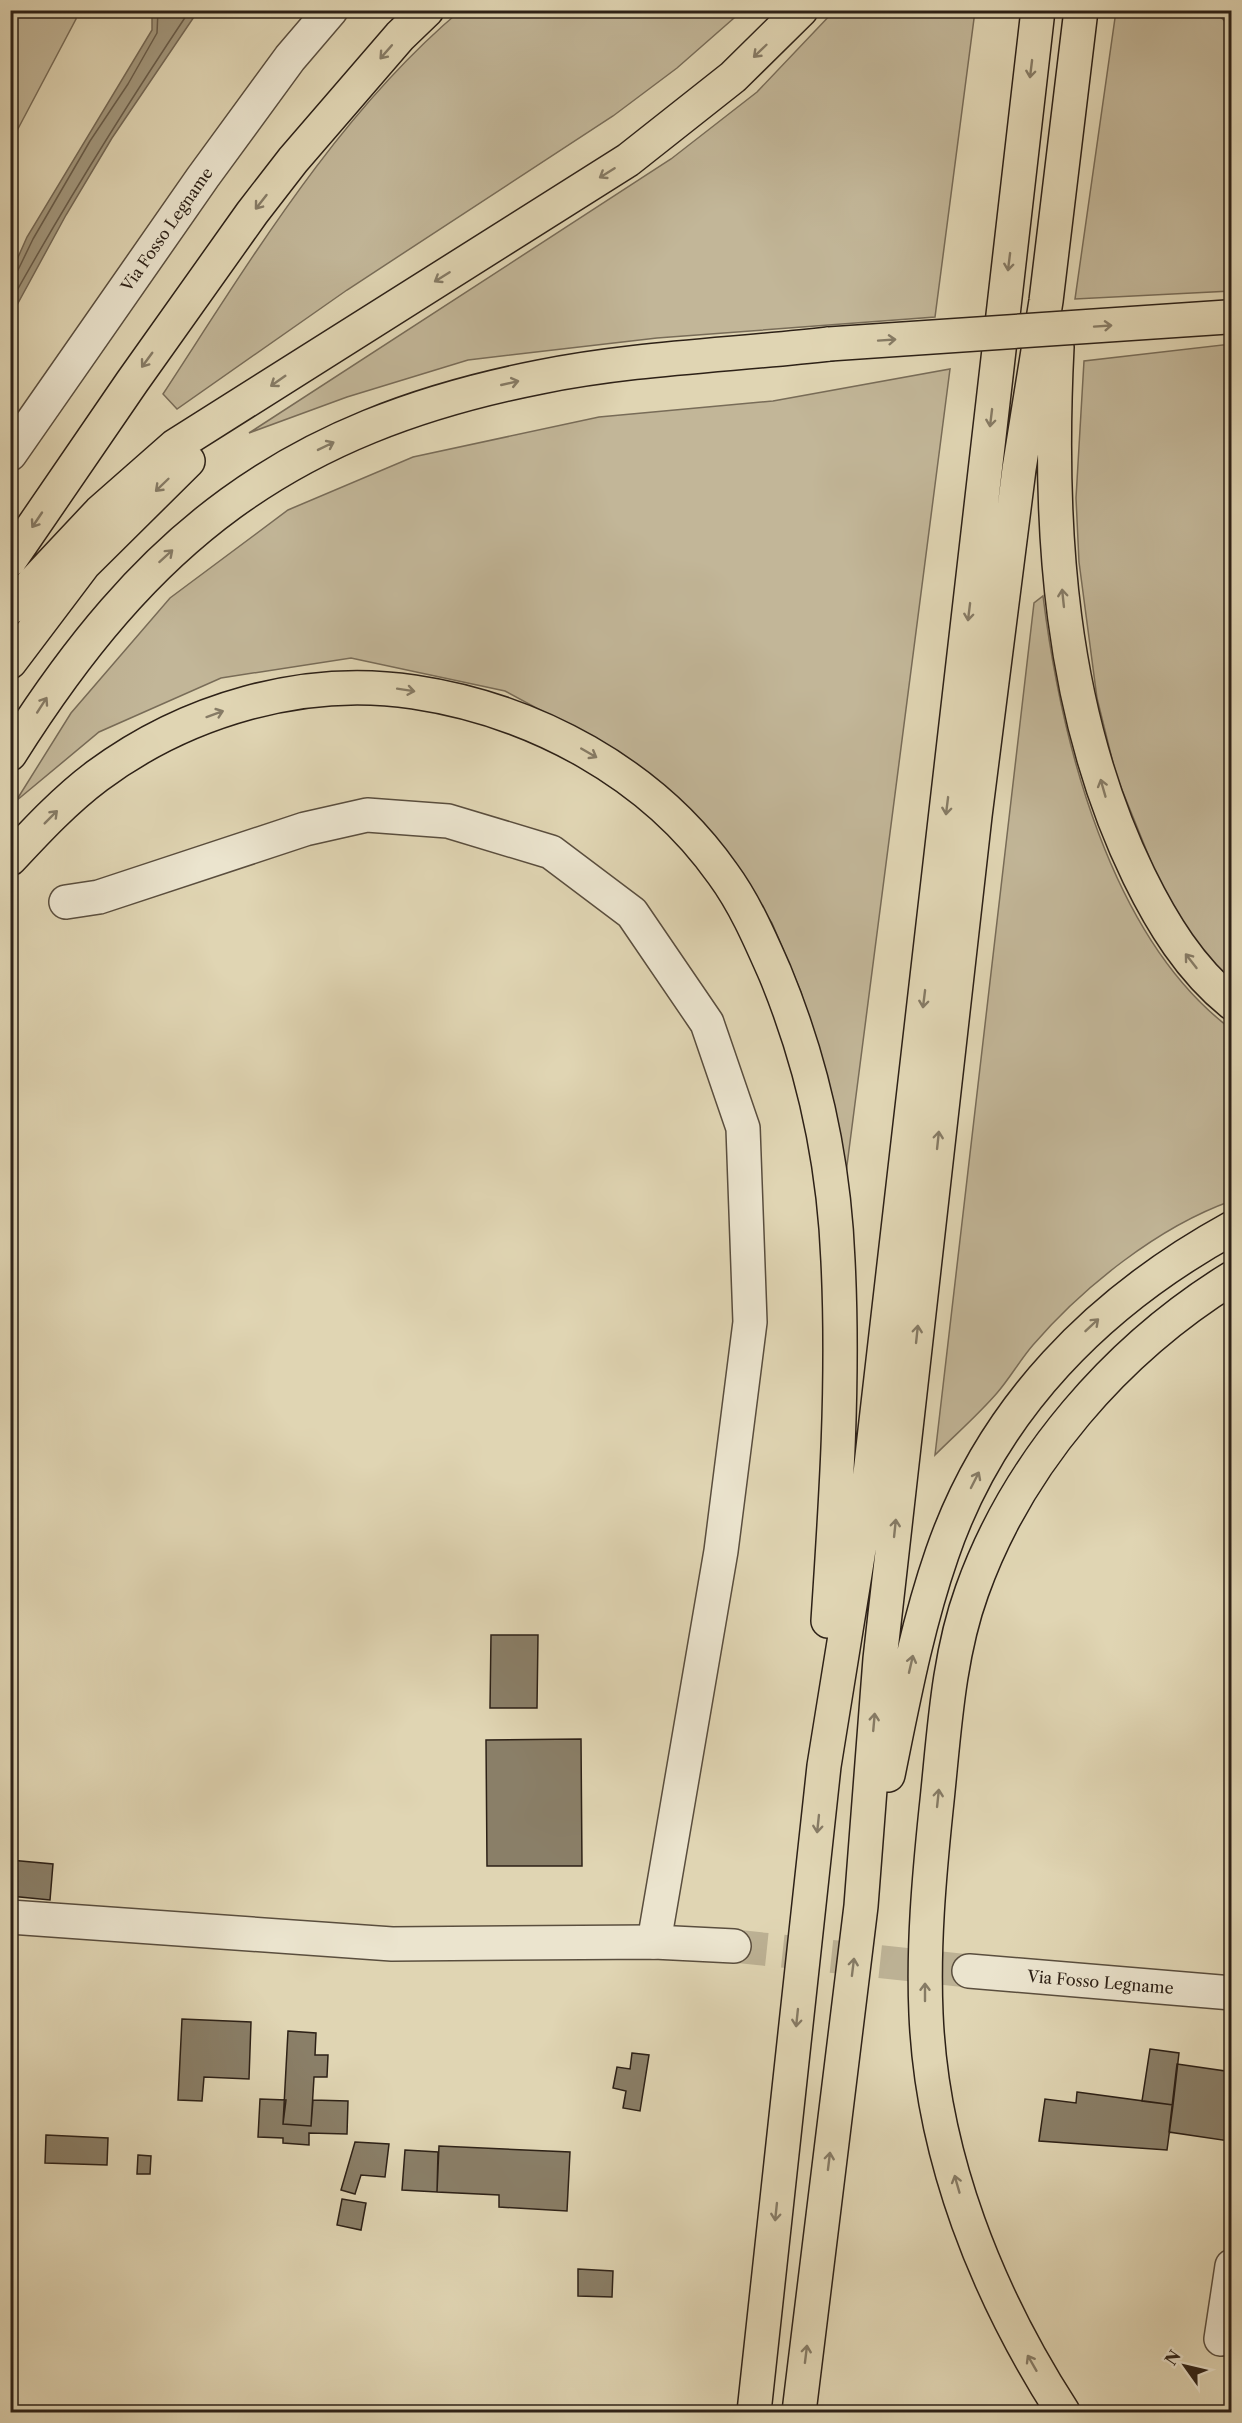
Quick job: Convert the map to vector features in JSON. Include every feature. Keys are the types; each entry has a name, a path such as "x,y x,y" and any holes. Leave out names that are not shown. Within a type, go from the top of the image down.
{"highway":[{"path":"10,560 252,213 293,160 386,52 427,10"},
{"path":"10,608 56,557 138,476 175,446 250,401 296,369 628,160 733,77 801,10"},
{"path":"754,2412 824,1766 867,1500 1038,10"},
{"path":"799,2412 861,1906 880,1659 975,816 1019,469 1046,302 1081,10"},
{"path":"1069,106 1054,406 1054,502 1068,645 1084,722 1106,800 1132,861 1160,919 1194,966 1232,1004"},
{"path":"10,754 43,702 93,634 150,571 198,527 240,495 311,453 363,428 405,412 450,397 541,376 829,344 1229,317"},
{"path":"10,662 84,564 250,401"},
{"path":"10,859 64,804 97,776 176,729 267,698 353,687 395,689 439,695 519,718 578,747 617,771 671,814 701,845 743,906 794,1019 811,1076 831,1186 838,1259 840,1429 828,1621 824,1766"},
{"path":"861,1906 906,1689 927,1604 942,1552 987,1457 1045,1373 1071,1344 1139,1285 1232,1228"},
{"path":"1063,2412 1033,2366 1004,2311 974,2241 951,2165 934,2090 926,2016 925,1945 942,1739 955,1659 972,1590 1009,1510 1030,1476 1083,1406 1118,1366 1194,1301 1232,1278"}],"street":[{"name":"Via Fosso Legname","path":"10,454 203,177 290,58 332,10"},
{"path":"66,902 99,897 315,826 367,815 448,820 551,852 632,913 706,1023 742,1128 750,1322 721,1551 654,1942"},
{"path":"10,1917 392,1944 654,1942 734,1946"},
{"name":"Via Fosso Legname","path":"969,1971 1232,1993"},
{"path":"1221,2338 1232,2266"}],"shaded area":[{"path":"11,10 77,11 76,19 11,142"},
{"path":"461,10 742,11 677,68 613,116 347,290 177,409 163,394 298,191 375,95 416,51"},
{"path":"834,11 975,11 935,317 657,338 468,360 347,397 249,433 671,159 757,92"},
{"path":"1116,11 1214,11 1231,27 1231,291 1075,299"},
{"path":"1231,344 1231,985 1173,916 1116,775 1097,698 1079,562 1076,498 1084,361"},
{"path":"950,369 846,1173 801,992 772,923 723,851 672,797 620,753 505,691 351,658 221,678 99,732 16,801 71,713 170,598 288,510 413,457 599,417 773,401"},
{"path":"1043,596 1051,653 1063,712 1078,773 1098,833 1123,890 1153,943 1189,990 1231,1029 1231,1201 1176,1226 1123,1261 1098,1281 1053,1323 1028,1351 990,1401 935,1455 1034,603"}],"water":[{"path":"152,11 198,11 112,138 66,215 11,316 11,273 27,237 152,30"}],"building":[{"path":"491,1635 538,1635 537,1708 490,1708"},
{"path":"581,1739 582,1866 487,1866 486,1740"},
{"path":"10,1860 53,1864 50,1900 10,1896"},
{"path":"182,2019 251,2022 249,2079 204,2077 202,2101 178,2100"},
{"path":"288,2031 316,2033 315,2055 328,2055 327,2077 314,2077 311,2126 283,2124"},
{"path":"1150,2049 1179,2053 1173,2105 1142,2101"},
{"path":"632,2053 649,2055 640,2111 623,2108 626,2091 613,2088 617,2067 630,2069"},
{"path":"1177,2064 1232,2072 1229,2141 1169,2132"},
{"path":"1077,2092 1173,2105 1167,2150 1039,2141 1045,2099 1076,2103"},
{"path":"260,2099 286,2100 283,2124 311,2126 313,2100 348,2101 347,2134 309,2133 309,2145 283,2143 283,2138 258,2137"},
{"path":"46,2135 108,2138 107,2165 45,2163"},
{"path":"355,2142 389,2144 385,2177 361,2175 355,2194 341,2190"},
{"path":"439,2146 570,2152 567,2211 499,2207 499,2195 437,2192"},
{"path":"405,2150 438,2152 437,2192 402,2190"},
{"path":"138,2155 151,2156 150,2174 137,2174"},
{"path":"342,2199 366,2203 361,2230 337,2225"},
{"path":"578,2269 613,2271 612,2297 578,2296"}],"tunnel":[{"path":"734,1946 969,1971"}]}
